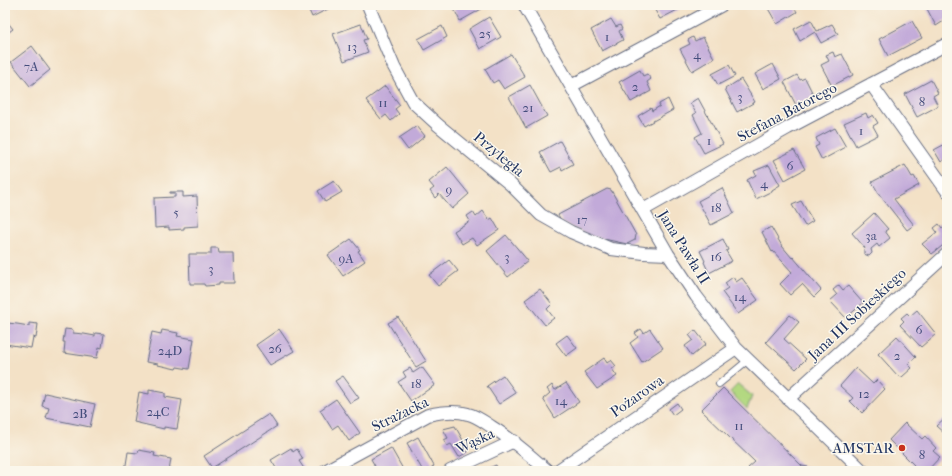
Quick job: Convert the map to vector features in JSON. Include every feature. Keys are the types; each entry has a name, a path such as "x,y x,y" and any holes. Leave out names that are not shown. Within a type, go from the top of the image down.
{"street":[{"name":"Przyległa","path":"368,5 394,67 413,102 510,184 541,215 571,232 611,249 668,254"},
{"name":"Jana Pawła II","path":"524,5 668,254 696,296 736,348 863,471"},
{"path":"571,86 722,5"},
{"name":"Stefana Batorego","path":"643,210 788,128 947,44"},
{"path":"872,84 947,191"},
{"name":"Jana III Sobieskiego","path":"788,398 947,254"},
{"name":"Pożarowa","path":"557,471 736,348"},
{"name":"Strażacka","path":"325,471 428,415 440,412 467,413 480,419 514,441 548,471"},
{"name":"Wąska","path":"450,471 514,441"}],"lane":[{"path":"719,384 748,360"}],"green space":[{"path":"738,384 752,396 747,409 730,392"}],"building":[{"path":"336,5 312,17 307,6"},
{"path":"452,5 484,5 485,7 460,21"},
{"path":"652,5 687,5 660,19"},
{"path":"766,5 793,5 797,12 777,24"},
{"path":"925,5 947,5 947,19 936,26"},
{"path":"489,17 501,37 480,49 469,29"},
{"path":"5,19 13,29 5,35"},
{"path":"611,19 616,27 620,25 622,29 619,31 623,40 602,51 591,30"},
{"path":"811,20 817,31 832,24 838,34 821,43 815,32 800,41 794,29"},
{"path":"912,21 922,38 888,56 879,39"},
{"path":"361,24 367,39 363,40 368,52 344,61 333,34"},
{"path":"442,26 447,37 424,50 418,39"},
{"path":"693,37 695,41 703,37 714,58 692,71 680,49 690,44 688,40"},
{"path":"32,46 50,70 30,86 11,62"},
{"path":"833,52 835,57 842,54 853,75 832,86 821,65 829,61 826,55"},
{"path":"511,54 525,77 504,89 498,80 493,83 485,69"},
{"path":"773,64 781,79 763,89 755,74"},
{"path":"729,65 735,76 718,85 712,74"},
{"path":"640,70 643,76 647,74 651,79 647,82 651,91 631,102 619,82"},
{"path":"797,75 800,80 805,78 814,96 796,105 784,82"},
{"path":"741,79 755,102 737,112 725,89"},
{"path":"931,80 938,93 933,96 938,106 917,117 905,94"},
{"path":"530,85 547,116 526,128 509,97"},
{"path":"385,86 400,105 395,109 399,114 391,121 386,115 381,119 366,100"},
{"path":"698,98 723,144 704,153 695,137 702,133 693,115 696,113 690,103"},
{"path":"668,99 673,110 644,126 638,116 651,108 652,111 660,106 659,104"},
{"path":"866,113 868,118 873,115 878,123 873,126 878,135 856,146 844,123"},
{"path":"417,126 425,136 408,150 399,138"},
{"path":"835,128 846,147 822,160 815,147 819,145 816,138"},
{"path":"560,141 573,164 562,170 561,167 551,172 540,152"},
{"path":"947,143 947,158 941,162 934,150"},
{"path":"794,150 805,169 785,180 774,160"},
{"path":"769,165 780,185 756,199 747,180 756,175 754,171"},
{"path":"905,165 919,185 894,199 914,225 907,230 879,194 872,182"},
{"path":"447,167 469,194 452,209 439,194 435,198 430,191 434,188 429,182"},
{"path":"334,181 342,192 325,202 318,191"},
{"path":"722,188 734,213 711,225 698,201"},
{"path":"607,189 611,190 636,235 635,240 627,244 590,236 563,223 558,215"},
{"path":"170,192 183,192 183,197 197,196 198,226 169,230 169,227 155,228 154,198 175,197 175,193"},
{"path":"801,201 813,221 805,226 792,205"},
{"path":"483,211 489,220 492,218 499,230 477,245 472,238 462,244 454,231 470,221 467,216 473,212 476,217"},
{"path":"874,213 888,229 885,231 890,238 879,247 877,244 871,249 872,253 869,256 864,254 865,248 852,233"},
{"path":"939,224 942,228 947,224 947,242 932,254 922,244 937,232 934,228"},
{"path":"771,227 782,246 821,290 814,297 802,284 790,295 780,284 792,272 773,251 772,252 762,232"},
{"path":"506,235 528,261 508,277 487,251"},
{"path":"351,239 360,250 358,251 365,261 343,276 328,255"},
{"path":"723,239 728,250 726,251 732,261 709,273 700,251"},
{"path":"211,248 218,248 219,253 233,253 234,283 219,283 219,285 205,286 204,284 190,284 189,254 211,254"},
{"path":"449,260 458,271 438,286 429,275"},
{"path":"733,277 736,282 742,278 758,300 738,314 722,292 728,288 725,283"},
{"path":"839,285 843,290 848,286 863,303 846,318 830,301 837,295 833,290"},
{"path":"540,289 552,304 547,309 554,318 545,325 525,300"},
{"path":"917,310 936,334 921,347 900,325 904,321 901,318 907,313 910,316"},
{"path":"790,315 799,322 784,339 806,359 796,369 766,342"},
{"path":"398,317 426,361 416,367 388,323"},
{"path":"5,320 7,320 7,323 29,326 29,323 38,324 36,338 33,337 31,348 5,344"},
{"path":"65,329 73,330 73,333 95,336 95,333 104,334 102,348 99,347 97,358 64,353 65,342 63,342"},
{"path":"279,329 294,351 270,365 256,345"},
{"path":"641,329 644,333 650,329 663,348 642,362 630,343 638,337 635,333"},
{"path":"162,330 178,333 177,336 194,339 189,369 177,367 176,369 146,362 152,332 161,334"},
{"path":"695,330 706,344 692,356 685,346 693,340 689,335"},
{"path":"567,335 577,348 566,356 556,343"},
{"path":"897,336 916,357 908,364 912,368 902,377 898,376 878,354"},
{"path":"604,358 607,363 611,360 616,366 612,369 617,376 597,389 584,372"},
{"path":"422,367 435,385 411,401 398,382 406,377 403,372 410,368 413,373"},
{"path":"856,368 873,384 877,380 885,389 862,413 850,401 853,398 840,386"},
{"path":"503,375 516,393 499,404 487,386"},
{"path":"343,376 359,398 350,403 335,381"},
{"path":"566,383 579,402 555,418 543,399 550,393 547,389 552,385 555,390"},
{"path":"723,388 802,466 808,467 808,471 751,471 748,468 755,462 701,410"},
{"path":"149,390 165,393 165,397 182,400 177,429 164,427 164,429 134,422 139,392 149,394"},
{"path":"45,393 95,404 90,427 46,418 49,408 42,406"},
{"path":"336,399 360,433 349,441 338,425 332,429 320,410"},
{"path":"677,403 681,409 673,415 669,409"},
{"path":"269,414 277,426 212,468 204,456"},
{"path":"947,416 947,431 944,433 936,426"},
{"path":"905,423 922,439 925,436 936,448 933,451 940,457 927,471 917,471 913,467 914,465 889,440"},
{"path":"455,426 469,451 459,457 451,444 447,446 444,440 448,438 443,429"},
{"path":"418,437 434,466 430,471 428,469 423,471 407,443"},
{"path":"291,448 293,452 297,449 303,459 299,461 305,470 278,471 271,460"},
{"path":"391,448 404,471 371,471 370,469 375,466 371,459"},
{"path":"139,450 155,453 154,456 171,459 169,471 125,471 128,452 138,453"},
{"path":"496,465 498,471 482,471"}],"place":[{"name":"AMSTAR","path":"902,448"}]}
